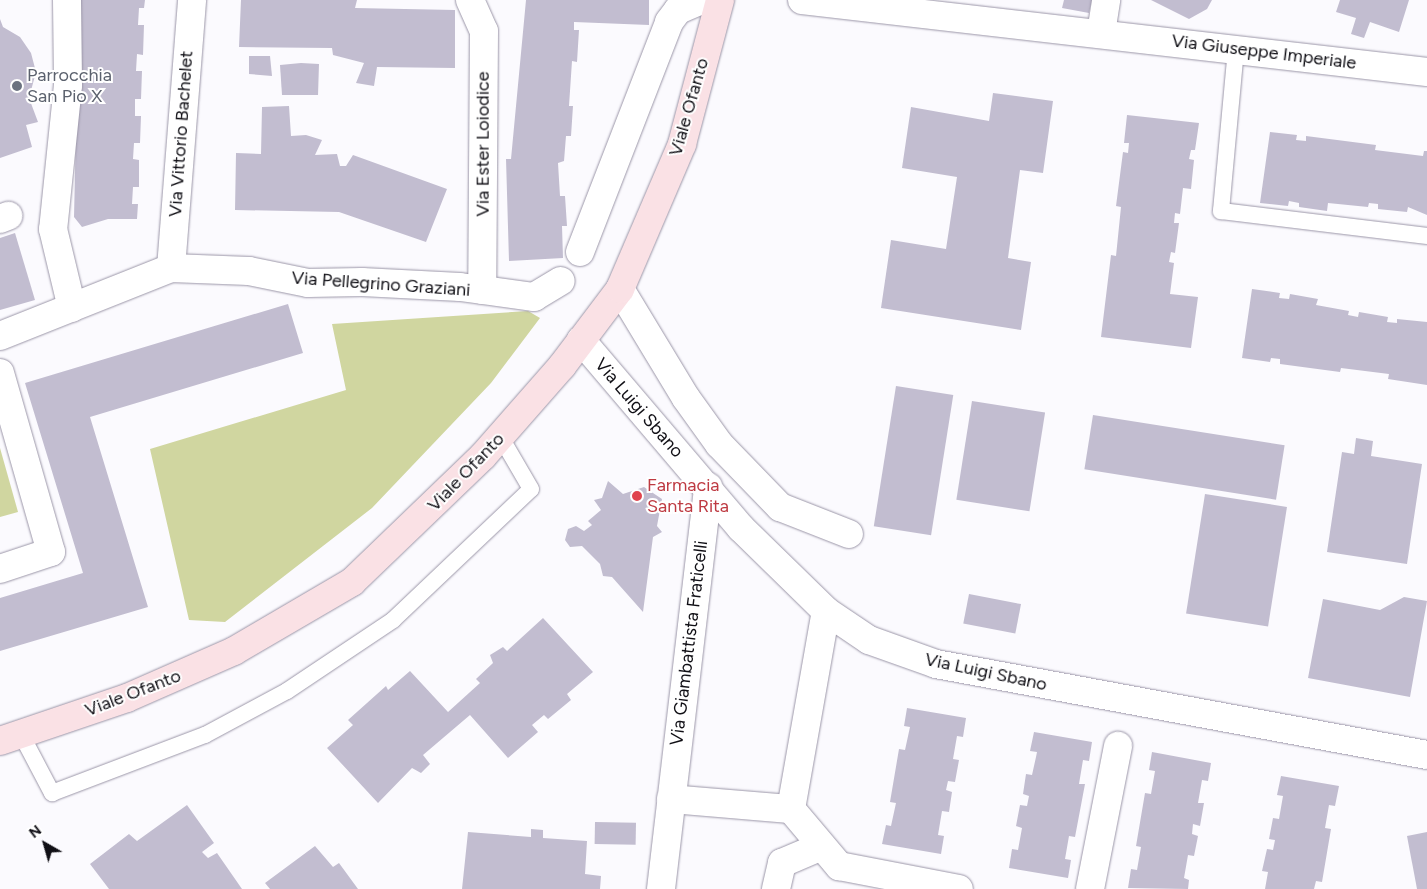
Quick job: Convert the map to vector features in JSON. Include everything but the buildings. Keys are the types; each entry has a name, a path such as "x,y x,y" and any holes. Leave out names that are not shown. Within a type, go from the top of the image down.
{"main road":[{"name":"Viale Ofanto","path":"11,737 127,698 234,651 352,582 424,515 500,436 581,340 620,288 682,144 720,0"}],"street":[{"path":"67,0 68,85 52,229 72,308"},
{"name":"Via Vittorio Bachelet","path":"171,268 192,0"},
{"name":"Via Ester Loiodice","path":"470,0 484,31 482,290"},
{"name":"Via Giuseppe Imperiale","path":"802,0 1427,72"},
{"path":"1101,33 1106,0"},
{"path":"580,252 669,22 686,3"},
{"name":"Via Pellegrino Graziani","path":"0,336 171,268 249,271 308,283 362,282 482,290 534,296 561,281"},
{"path":"620,288 686,398 719,444 780,507 849,534"},
{"name":"Via Luigi Sbano","path":"581,340 708,487 740,528 826,610 869,640 936,664 1427,756"},
{"path":"0,372 51,552 0,569"},
{"name":"Via Giambattista Fraticelli","path":"661,889 708,487"},
{"path":"791,809 826,610"},
{"path":"1090,889 1118,746"},
{"path":"671,799 791,809 839,866 959,889"},
{"path":"776,889 782,864 822,846"}],"lane":[{"path":"1236,49 1221,211 1427,236"},
{"path":"11,737 52,793 205,735 287,691 393,620 531,489 500,436"}],"green space":[{"path":"528,311 540,318 491,383 372,508 225,622 189,620 150,449 346,390 332,324"},
{"path":"0,448 18,512 0,517"}],"place":[{"name":"Parrocchia San Pio X","path":"17,86"},
{"name":"Farmacia Santa Rita","path":"637,496"}]}
